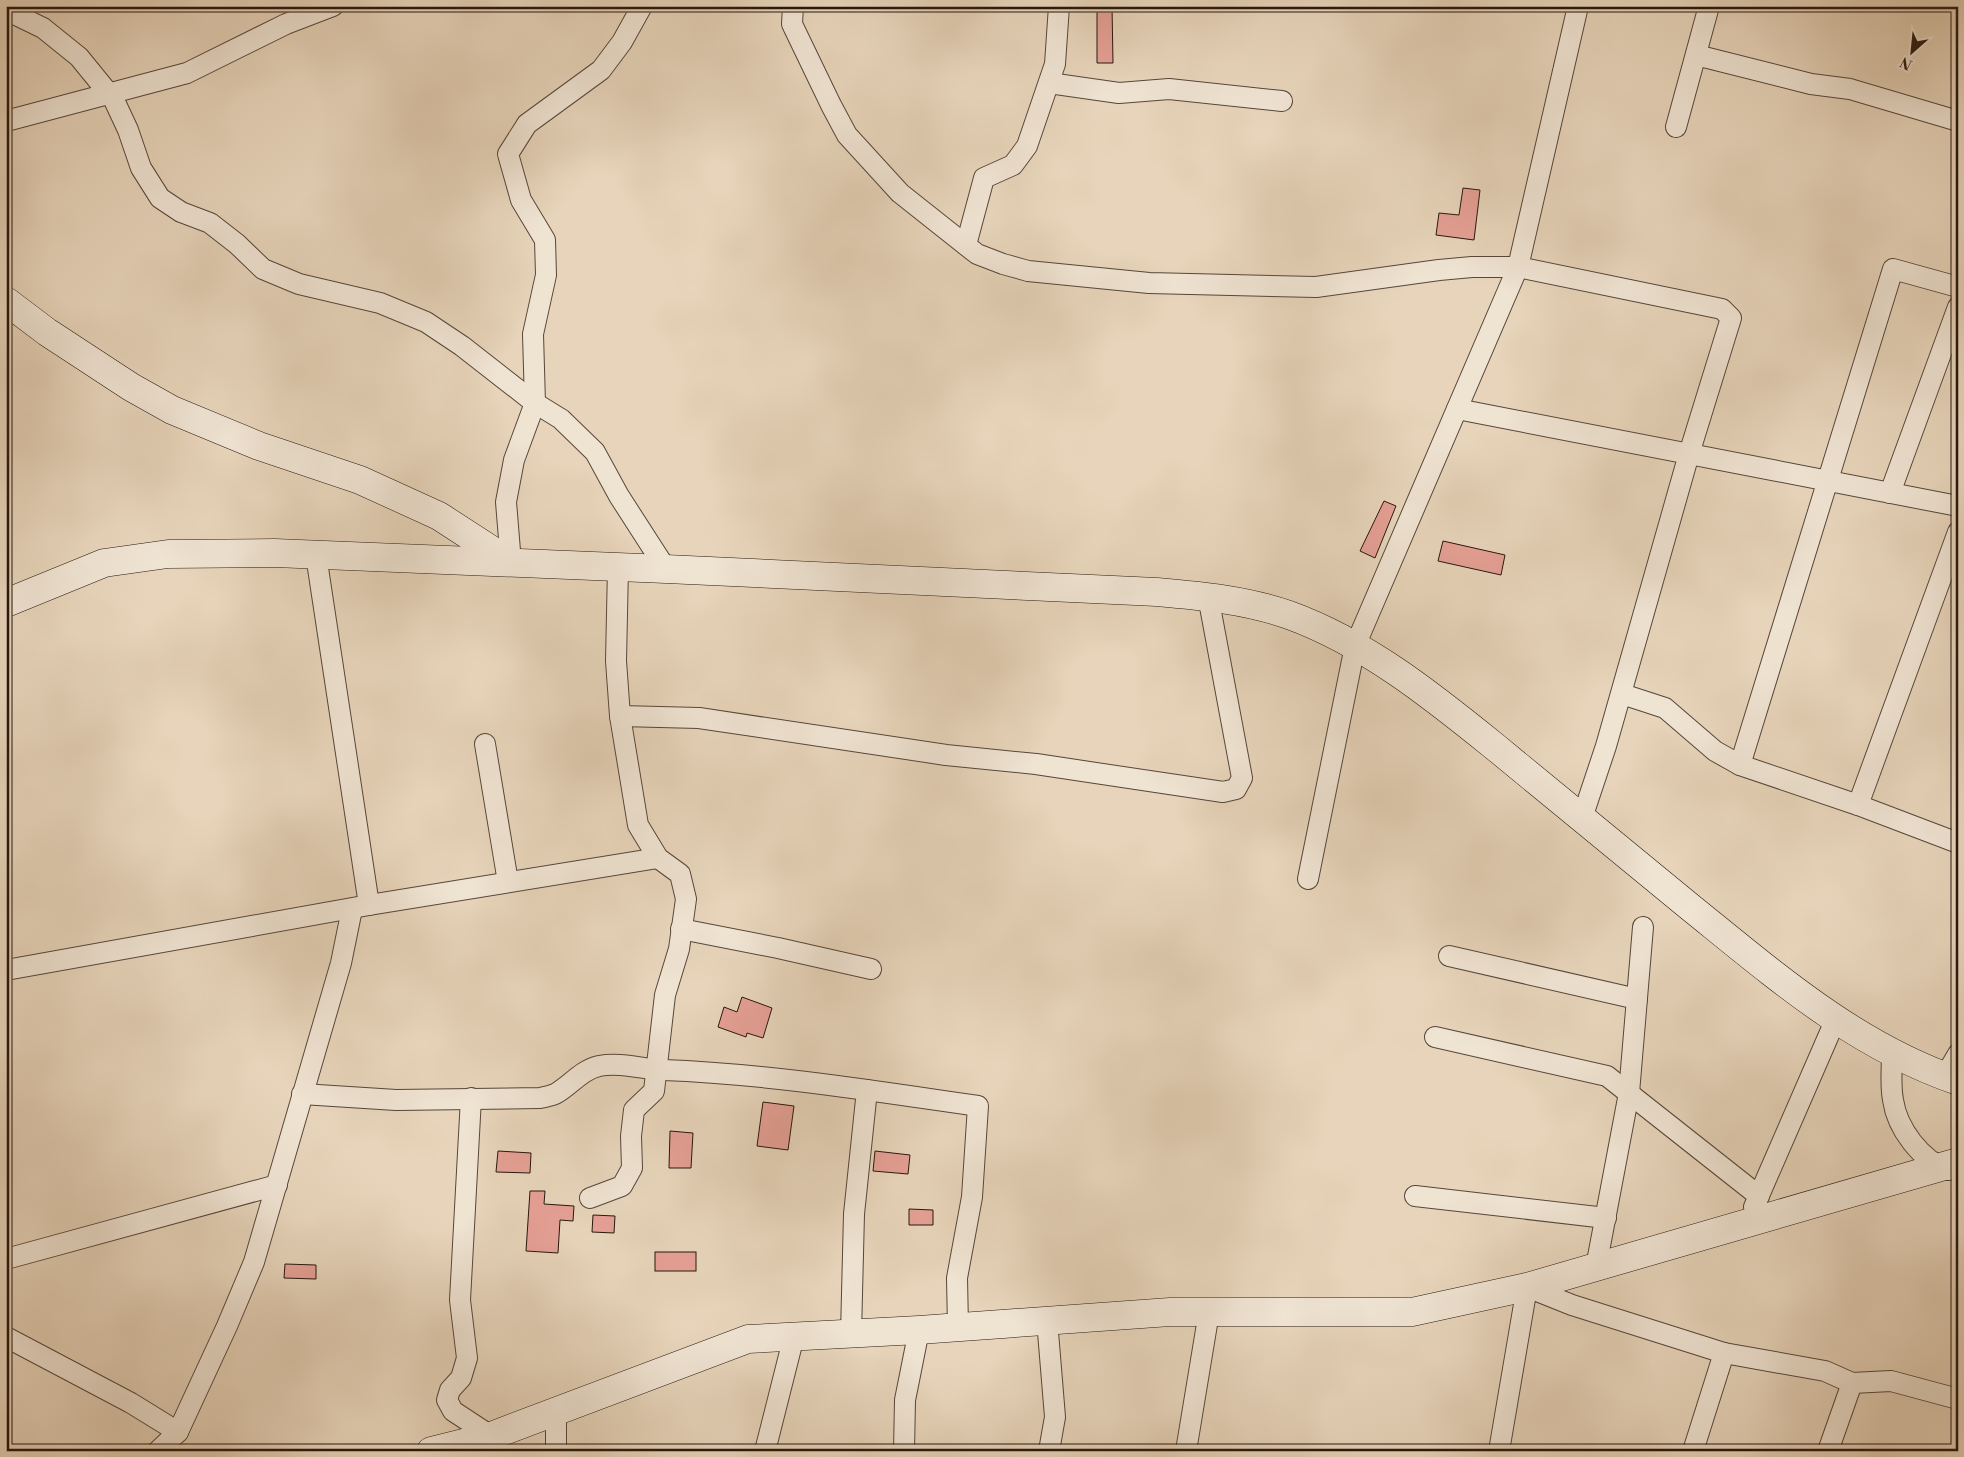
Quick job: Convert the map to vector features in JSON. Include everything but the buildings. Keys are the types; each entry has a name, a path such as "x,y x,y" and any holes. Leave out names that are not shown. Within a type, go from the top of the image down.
{"street":[{"path":"6,121 187,72 286,24 333,6"},
{"path":"511,563 506,502 514,460 535,403 533,334 546,275 545,240 521,200 508,154 527,124 601,70 622,42 642,6"},
{"path":"794,6 792,24 847,135 900,193 977,254 1002,264 1028,271 1149,283 1316,287 1447,269 1518,267 1722,308 1731,318 1689,454 1622,694 1582,818"},
{"path":"966,245 984,178 1013,165 1027,146 1056,64 1059,6"},
{"path":"1308,879 1356,646 1518,267 1578,6"},
{"path":"1676,127 1709,6"},
{"path":"6,10 43,28 79,57 114,100 128,130 141,168 160,198 181,212 210,223 237,244 263,269 299,284 380,303 426,322 462,346 535,403 561,420 595,452 619,496 666,569"},
{"path":"1696,55 1811,84 1850,89 1958,121"},
{"path":"1049,83 1119,93 1169,89 1282,100"},
{"path":"1740,765 1893,268 1958,287"},
{"path":"6,301 70,346 172,410 259,446 360,480 439,516 511,563"},
{"path":"1890,493 1958,307"},
{"path":"1457,409 1958,506"},
{"path":"1858,805 1958,532"},
{"path":"6,603 104,563 168,554 275,553 1147,592 1208,596 1250,604 1288,615 1324,630 1356,646 1391,668 1452,712 1745,952 1835,1020 1892,1052 1954,1070"},
{"path":"158,1451 178,1432 254,1262 341,963 360,907 316,555"},
{"path":"590,1198 622,1186 632,1168 631,1136 634,1110 654,1091 665,994 679,949 686,899 680,874 658,858 638,825 620,716 616,661 618,567"},
{"path":"620,716 699,718 946,756 1036,764 1223,792 1236,788 1242,778 1208,596"},
{"path":"1622,694 1666,708 1714,751 1740,765 1858,805 1958,843"},
{"path":"484,744 508,882"},
{"path":"6,970 360,907 658,858"},
{"path":"1596,1267 1629,1093 1643,927"},
{"path":"681,929 871,969"},
{"path":"1449,956 1637,999"},
{"path":"1747,1222 1835,1020"},
{"path":"1435,1037 1606,1076 1759,1196"},
{"path":"1892,1052 1893,1100 1904,1129 1920,1153 1951,1167"},
{"path":"302,1094 396,1100 540,1098 555,1094 581,1074 597,1066 617,1064 656,1070 716,1072 867,1090 978,1106 972,1197 957,1278 958,1327"},
{"path":"851,1334 854,1214 867,1090"},
{"path":"471,1098 460,1300 467,1358 461,1378 450,1390 447,1400 453,1411 486,1443"},
{"path":"431,1451 486,1443 556,1411 748,1339 918,1330 1170,1312 1412,1312 1527,1287 1747,1222 1951,1167"},
{"path":"6,1259 277,1185"},
{"path":"1415,1196 1606,1218"},
{"path":"1527,1287 1572,1305 1724,1354 1825,1371 1852,1384 1891,1380 1958,1399"},
{"path":"1499,1451 1527,1287"},
{"path":"1186,1451 1208,1312"},
{"path":"1046,1320 1055,1417 1049,1451"},
{"path":"904,1451 904,1400 918,1330"},
{"path":"766,1451 794,1336"},
{"path":"6,1337 131,1403 178,1432"},
{"path":"1693,1451 1724,1354"},
{"path":"1828,1451 1852,1384"},
{"path":"556,1411 556,1451"}]}
